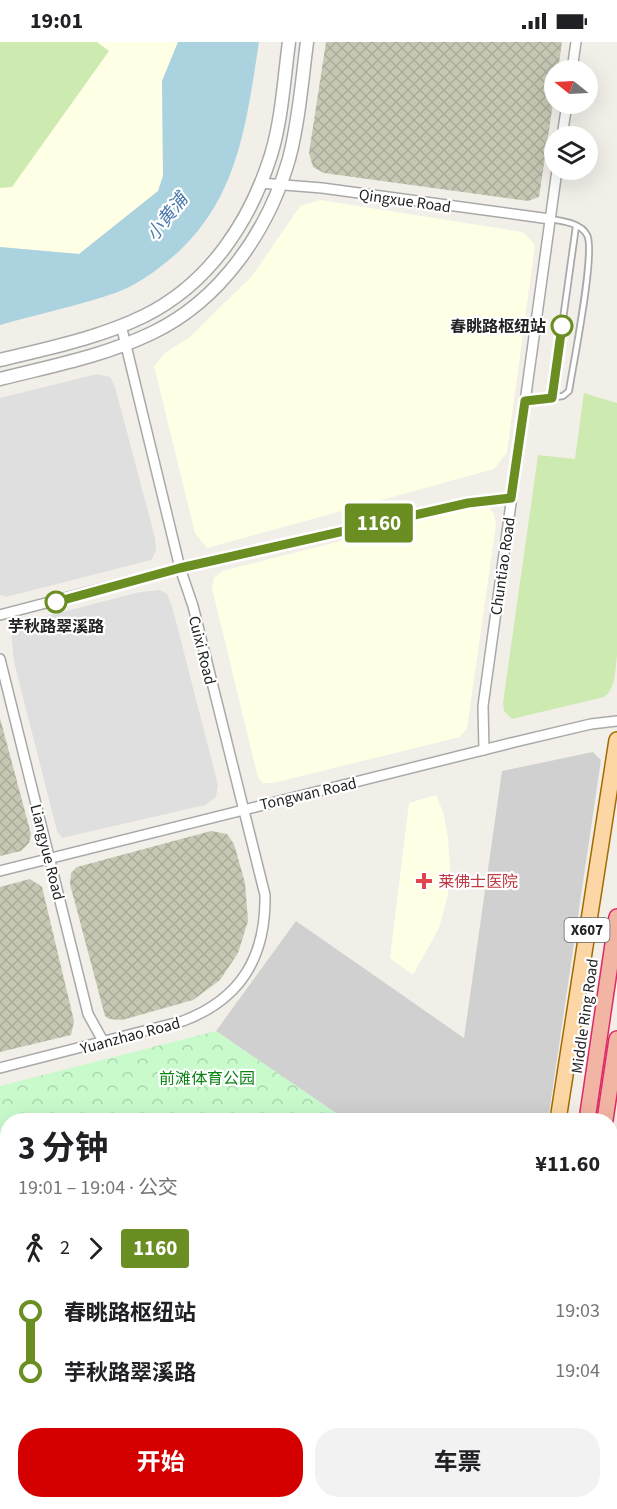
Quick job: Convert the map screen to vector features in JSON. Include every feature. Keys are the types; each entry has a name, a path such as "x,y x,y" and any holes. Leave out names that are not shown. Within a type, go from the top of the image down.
{"highway":[{"name":"Middle Ring Road","path":"588,1113 617,918"},
{"path":"606,1113 617,1039"}],"main road":[{"name":"X607","path":"559,1113 617,740"}],"street":[{"path":"0,360 86,339 144,316 177,296 207,270 236,234 271,154 289,42"},
{"path":"0,379 92,356 153,333 188,311 220,283 251,244 279,186 289,159 307,42"},
{"path":"573,60 576,42"},
{"name":"Chuntiao Road","path":"484,750 483,706 556,180"},
{"name":"Qingxue Road","path":"260,183 322,188 550,219"},
{"name":"Cuixi Road","path":"121,325 180,568 192,606 265,895 262,936 246,975"},
{"path":"0,615 180,568 468,503 511,498"},
{"name":"Liangyue Road","path":"0,659 88,1014 103,1041"},
{"name":"Tongwan Road","path":"0,871 244,808 591,724 617,721"},
{"name":"Yuanzhao Road","path":"0,1068 183,1021 203,1013 233,992 246,975"}],"lane":[{"path":"525,401 563,396 569,391 588,268 590,243 587,233 576,226 550,219"},
{"path":"552,398 576,226"}],"shaded area":[{"path":"0,42 178,42 162,81 163,176 158,191 79,254 0,247"},
{"path":"326,42 562,42 559,60 544,60 544,114 551,114 550,126 544,126 544,164 539,197 528,201 324,173 313,167 309,153"},
{"path":"320,200 523,232 535,245 507,452 494,469 207,548 195,533 154,366 165,353 190,337 253,275 300,206"},
{"path":"97,374 110,377 115,387 155,538 156,551 151,560 6,597 0,595 0,398"},
{"path":"487,504 494,515 496,524 467,728 460,737 273,783 263,783 258,778 212,588 214,578 222,571"},
{"path":"160,590 167,594 172,606 218,785 216,797 205,805 62,838 57,831 14,662 11,632 16,624 140,592"},
{"path":"0,718 31,834 29,843 21,851 0,856"},
{"path":"593,752 601,760 549,1113 336,1113 216,1031 296,921 464,1038 502,771"},
{"name":"莱佛士医院","path":"436,795 444,815 448,838 450,867 448,895 439,928 413,975 390,958 409,803"},
{"path":"211,831 227,834 234,844 245,883 248,921 238,953 220,980 193,1000 122,1020 109,1019 105,1016 70,884 71,873 77,867"},
{"path":"30,879 42,887 74,1021 71,1035 0,1052 0,887"}],"green space":[{"path":"0,42 97,42 109,51 12,187 0,188"},
{"path":"584,393 617,403 617,656 614,678 611,689 604,697 512,719 504,711 503,703 538,455 575,459"},
{"name":"前滩体育公园","path":"216,1031 336,1113 0,1113 0,1086"}],"water":[{"name":"小黄浦","path":"178,42 259,42 249,103 235,161 210,214 192,238 169,260 129,287 86,302 0,325 0,247 79,254 158,191 163,176 162,81"}],"bus line":[{"name":"1160","path":"56,602 180,568 468,503 511,498 525,401 552,398 562,326"}],"place":[{"name":"春眺路枢纽站","path":"562,326"},
{"name":"芋秋路翠溪路","path":"56,602"},
{"name":"莱佛士医院","path":"424,881"}]}
